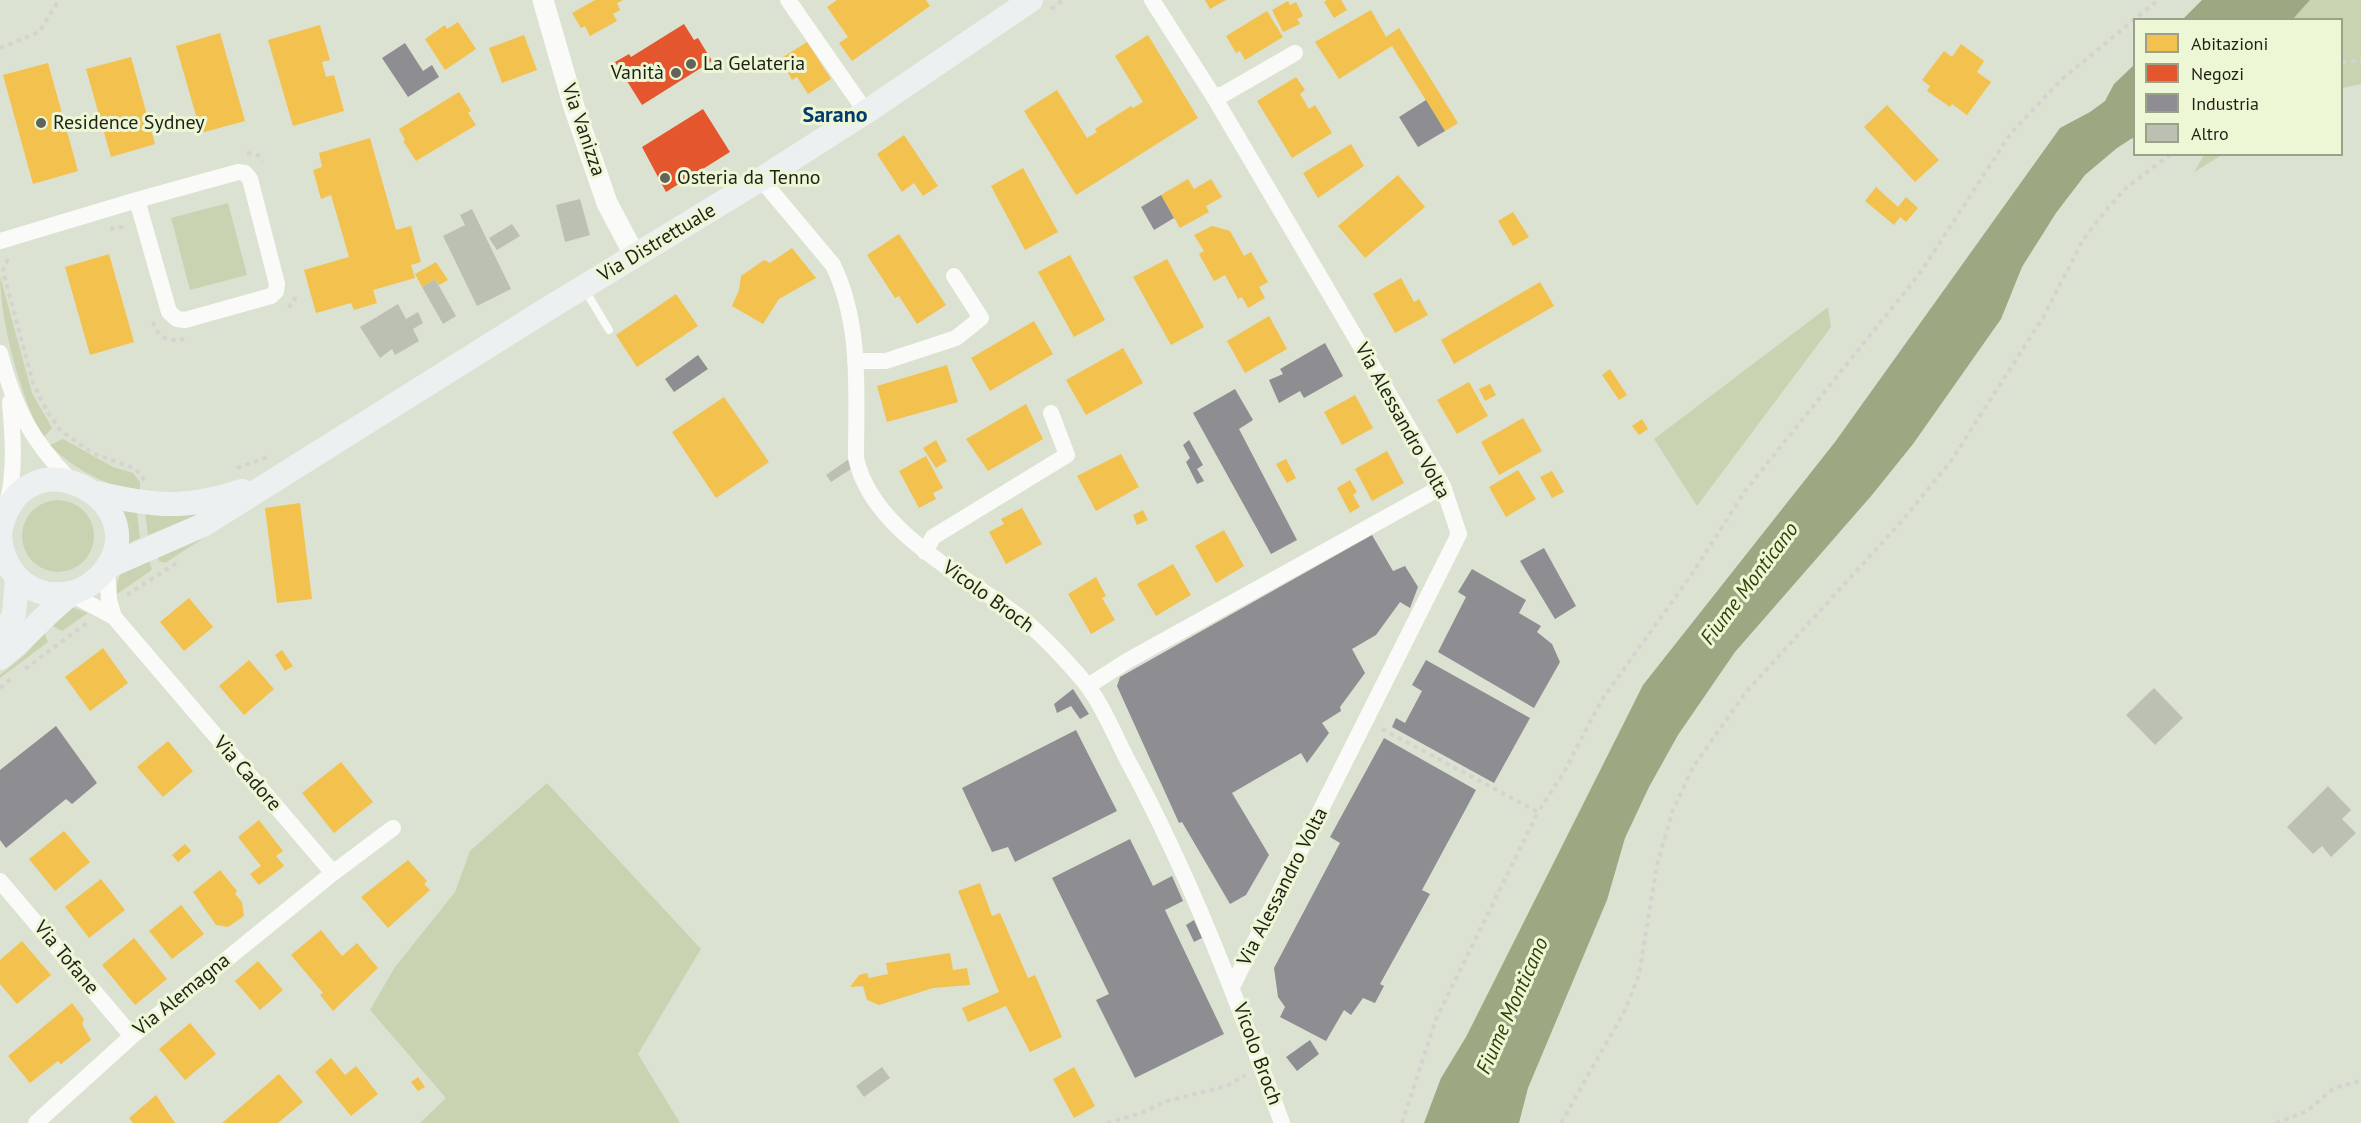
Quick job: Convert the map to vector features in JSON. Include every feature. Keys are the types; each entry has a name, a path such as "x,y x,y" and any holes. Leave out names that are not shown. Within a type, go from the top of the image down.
{"main road":[{"name":"Via Distrettuale","path":"278,479 583,287 761,179 866,112 1031,0"},
{"path":"71,594 43,592 18,579 7,566 1,550 1,528 12,502 23,490 38,482 54,479 70,480 96,493 165,506 213,500 278,479"},
{"path":"0,658 22,642 53,606 71,594 86,588 107,567 203,525 278,479"},
{"path":"96,493 106,505 116,536 107,567"},
{"path":"0,644 14,614 18,579"}],"street":[{"name":"Via Vanizza","path":"543,0 574,107 607,203 635,256"},
{"path":"788,0 866,112"},
{"name":"Via Alessandro Volta","path":"1152,0 1214,97 1443,486 1459,534 1232,987"},
{"path":"1214,97 1224,94 1294,53"},
{"path":"0,241 137,200 238,172 245,173 250,179 277,284 276,291 271,296 185,320 177,319 169,312 137,200"},
{"name":"Vicolo Broch","path":"761,179 833,265 846,297 855,361 856,458 859,474 879,506 926,552 1028,624 1088,686 1166,831 1232,987 1282,1123"},
{"path":"855,361 886,361 956,338 981,318 954,276"},
{"path":"0,353 9,387 23,421 36,441 70,480"},
{"path":"1,528 10,492 14,441 9,387"},
{"path":"926,552 933,537 1067,455 1051,413"},
{"path":"1088,686 1127,661 1443,486"},
{"name":"Via Cadore","path":"107,567 109,600 114,617"},
{"name":"Via Cadore","path":"71,594 114,617 333,873"},
{"path":"333,873 393,828"},
{"name":"Via Alemagna","path":"48,1119 132,1036 333,873"},
{"name":"Via Tofane","path":"0,880 132,1036"}],"lane":[{"path":"583,287 609,330"}],"path":[{"path":"0,48 39,32 59,0"},
{"path":"2136,18 2158,0"},
{"path":"1402,1123 1436,1019 1538,812 1564,772 1601,702 1692,574 1745,490 1920,273 2011,133 2062,79 2133,21"},
{"path":"2343,62 2361,61"},
{"path":"237,156 248,153 258,155 264,165"},
{"path":"1561,1123 1625,1010 1639,975 1657,865 1673,810 1693,767 1746,692 1901,522 1951,461 2044,316 2083,240 2126,188 2167,156"},
{"path":"109,230 121,227 129,231"},
{"path":"14,255 5,261 3,271 33,383 47,411 60,430 92,453 136,469 141,473 145,485"},
{"path":"286,309 294,303 297,291"},
{"path":"152,318 154,329 164,338 177,341 188,338"},
{"path":"229,471 275,454"},
{"path":"0,688 94,617"},
{"path":"1365,721 1538,812"},
{"path":"1107,1123 1142,1113 1167,1101 1227,1086 1261,1065"},
{"path":"2276,1123 2307,1111 2334,1088 2361,1081"}],"shaded area":[{"path":"2310,0 2361,0 2361,84 2343,88 2343,18 2294,18"},
{"path":"2203,156 2220,156 2194,172"},
{"path":"228,203 247,275 190,290 171,218"},
{"path":"0,276 32,393 52,428 43,438 27,402 13,359 4,315"},
{"path":"1828,307 1831,327 1697,506 1654,439"},
{"path":"63,439 113,467 133,473 140,482 140,494 103,481 70,462 50,445"},
{"path":"58,500 78,506 88,516 94,536 88,556 78,566 58,572 38,566 28,556 22,536 28,516 38,506"},
{"path":"122,509 137,511 140,538 127,544"},
{"path":"145,513 163,516 206,513 148,535"},
{"path":"225,524 165,563 159,561 156,554"},
{"path":"148,557 152,569 117,594 118,579 121,574 130,566"},
{"path":"71,607 88,613 62,631 49,624"},
{"path":"44,632 48,642 0,678 0,675 26,654"},
{"path":"547,783 701,949 638,1054 680,1123 420,1123 446,1098 370,1010 395,967 455,892 470,851"}],"water":[{"path":"2202,0 2310,0 2294,18 2184,18"},
{"name":"Fiume Monticano","path":"2133,66 2133,138 2085,175 2056,213 2022,267 2001,319 1913,444 1872,495 1735,652 1678,735 1649,787 1625,838 1607,900 1528,1088 1519,1123 1424,1123 1441,1078 1466,1037 1643,685 1835,442 2060,128 2105,101 2114,84"}],"building: Abitazioni":[{"path":"595,0 623,0 617,3 620,10 613,14 617,21 590,36 585,26 581,28 572,13"},
{"path":"837,0 926,0 930,6 852,61 839,43 848,37 827,7"},
{"path":"1205,0 1226,0 1210,9"},
{"path":"1341,0 1347,10 1334,18 1324,2"},
{"path":"1288,1 1290,5 1296,2 1303,16 1297,19 1300,24 1283,32 1272,10"},
{"path":"1371,10 1386,37 1399,28 1458,123 1445,131 1392,46 1339,79 1315,42"},
{"path":"1267,11 1283,37 1245,60 1240,51 1236,53 1226,36"},
{"path":"458,22 476,49 445,70 425,39 445,25 447,29"},
{"path":"320,25 330,60 322,62 326,77 334,75 344,111 293,126 268,40"},
{"path":"220,33 245,121 201,133 176,46"},
{"path":"524,35 537,70 502,83 489,48"},
{"path":"1148,35 1198,118 1076,195 1024,111 1057,90 1087,138 1097,132 1095,129 1131,106 1133,108 1143,102 1115,56"},
{"path":"807,42 831,79 808,94 797,77 792,80 780,59"},
{"path":"1961,44 1984,61 1977,72 1991,82 1967,115 1952,104 1950,107 1927,91 1930,86 1922,80 1944,51 1952,57"},
{"path":"131,57 155,144 111,157 86,69"},
{"name":"Residence Sydney","path":"48,63 78,171 33,184 3,75"},
{"path":"1296,77 1305,90 1300,94 1309,109 1315,105 1332,133 1292,158 1257,101"},
{"path":"459,92 471,111 468,113 476,125 416,161 403,141 405,140 399,129"},
{"path":"1887,105 1939,160 1915,182 1864,127"},
{"path":"904,135 938,186 923,196 914,183 902,192 877,154"},
{"path":"370,138 396,230 411,226 421,262 411,265 415,278 373,290 377,303 354,310 351,303 316,313 304,270 349,257 331,195 321,199 313,170 322,167 319,153"},
{"path":"1351,144 1364,166 1318,198 1303,173"},
{"path":"1023,168 1058,232 1025,250 991,186"},
{"path":"1398,175 1425,207 1365,258 1338,226"},
{"path":"1188,179 1194,189 1211,179 1222,197 1206,206 1209,212 1180,228 1161,195"},
{"path":"1876,187 1898,207 1906,197 1918,208 1906,222 1900,217 1894,225 1865,201"},
{"path":"1513,212 1529,237 1513,246 1498,221"},
{"path":"1212,226 1230,231 1244,256 1251,252 1268,282 1259,287 1265,298 1248,308 1242,297 1238,299 1225,275 1214,281 1199,254 1204,251 1194,235"},
{"path":"899,234 946,305 917,324 899,296 895,298 867,255"},
{"path":"792,248 816,278 779,299 763,324 732,306 739,290 741,276 764,260 770,263"},
{"path":"109,254 134,342 90,355 65,267"},
{"path":"1070,255 1105,320 1074,337 1038,272"},
{"path":"1167,259 1204,327 1171,345 1133,277"},
{"path":"436,262 448,280 439,285 435,279 422,287 415,274"},
{"path":"1401,278 1414,302 1419,299 1428,315 1395,333 1373,294"},
{"path":"1540,282 1554,306 1454,364 1441,340"},
{"path":"676,294 698,326 637,367 616,335"},
{"path":"1269,316 1287,349 1245,373 1227,341"},
{"path":"1034,321 1053,354 990,391 971,358"},
{"path":"1123,348 1143,383 1086,415 1066,380"},
{"path":"947,365 958,402 887,422 877,386"},
{"path":"1610,369 1627,395 1619,400 1602,375"},
{"path":"1469,382 1488,416 1457,434 1437,400"},
{"path":"1490,384 1496,395 1485,401 1479,389"},
{"path":"1355,395 1373,428 1342,445 1324,412"},
{"path":"724,397 769,462 716,498 672,432"},
{"path":"1026,404 1043,439 988,471 966,439"},
{"path":"1523,418 1542,451 1499,475 1481,442"},
{"path":"1642,419 1648,429 1639,435 1632,426"},
{"path":"936,440 947,461 936,468 923,448"},
{"path":"1387,451 1404,483 1372,501 1355,469"},
{"path":"1121,454 1139,487 1096,511 1077,476"},
{"path":"926,456 943,488 933,493 936,499 919,508 899,471"},
{"path":"1286,459 1296,478 1287,483 1276,464"},
{"path":"1518,470 1536,499 1506,517 1489,487"},
{"path":"1552,471 1564,492 1552,498 1540,477"},
{"path":"1350,480 1357,492 1353,495 1360,507 1350,513 1337,488"},
{"path":"300,503 312,599 277,603 265,508"},
{"path":"1022,508 1042,544 1006,564 989,532 1004,524 1001,519"},
{"path":"1143,510 1148,520 1137,525 1133,515"},
{"path":"1224,530 1244,566 1216,583 1195,546"},
{"path":"1173,564 1191,595 1156,616 1137,584"},
{"path":"1096,577 1106,596 1102,598 1115,620 1091,634 1068,594"},
{"path":"189,598 213,627 184,651 160,622"},
{"path":"103,648 128,683 90,711 65,677"},
{"path":"282,650 293,666 285,671 275,655"},
{"path":"249,660 274,689 244,715 219,686"},
{"path":"168,741 193,771 163,797 137,767"},
{"path":"341,762 373,802 334,833 302,793"},
{"path":"259,820 283,851 276,856 284,866 259,885 250,874 261,866 238,837"},
{"path":"64,831 90,862 55,891 29,859"},
{"path":"185,844 191,851 178,862 172,855"},
{"path":"408,860 427,881 424,884 430,890 388,928 361,897"},
{"path":"220,870 237,891 235,894 242,902 244,916 228,927 216,925 193,892"},
{"path":"101,879 125,910 89,938 65,907"},
{"path":"980,883 992,916 1000,913 1028,978 1035,975 1062,1037 1030,1052 1006,1006 968,1022 962,1008 999,992 958,891"},
{"path":"181,905 204,934 172,959 149,931"},
{"path":"321,930 342,956 357,943 378,968 333,1011 320,995 323,993 291,955"},
{"path":"134,938 167,979 135,1005 102,965"},
{"path":"22,941 51,975 17,1004 0,984 0,960"},
{"path":"950,953 953,970 967,968 970,985 933,988 879,1005 867,1000 863,986 850,987 859,975 867,973 869,978 888,974 886,963"},
{"path":"258,961 283,990 260,1010 235,981"},
{"path":"72,1003 84,1019 82,1024 91,1040 61,1064 58,1061 30,1083 8,1056"},
{"path":"190,1023 216,1054 185,1080 159,1049"},
{"path":"331,1058 345,1075 356,1066 378,1094 351,1116 315,1072"},
{"path":"1074,1067 1095,1106 1074,1118 1053,1079"},
{"path":"279,1074 303,1102 278,1123 222,1123"},
{"path":"418,1077 425,1087 418,1091 411,1082"},
{"path":"156,1095 175,1123 133,1123 129,1118"}],"building: Negozi":[{"path":"684,24 694,40 698,38 712,61 642,105 615,62 629,54 631,57"},
{"path":"703,109 730,152 666,192 642,147"}],"building: Industria":[{"path":"405,43 423,71 432,65 439,77 408,97 382,58"},
{"path":"1426,100 1445,131 1418,147 1399,117"},
{"path":"1161,195 1174,218 1154,230 1141,207"},
{"path":"1325,343 1343,376 1304,398 1300,391 1279,403 1269,380 1283,374 1280,369"},
{"path":"698,355 708,369 674,392 665,379"},
{"path":"1235,389 1253,420 1239,429 1297,540 1271,554 1193,413"},
{"path":"1189,440 1203,465 1197,469 1204,481 1197,484 1186,462 1190,458 1183,445"},
{"path":"1372,535 1393,571 1405,566 1418,587 1410,608 1400,602 1376,635 1352,649 1365,673 1340,707 1341,711 1322,723 1329,733 1307,763 1301,753 1232,793 1269,855 1246,895 1230,904 1182,822 1179,823 1117,686 1120,677"},
{"path":"1544,548 1576,606 1555,619 1520,561"},
{"path":"1472,569 1526,600 1519,613 1541,626 1537,632 1552,644 1560,662 1534,708 1438,652 1466,597 1458,592"},
{"path":"1426,660 1530,718 1494,783 1392,727 1396,718 1405,723 1422,691 1412,685"},
{"path":"1073,689 1089,714 1080,719 1071,706 1057,713 1054,704"},
{"path":"56,726 97,783 72,804 66,799 6,848 0,840 0,770"},
{"path":"1076,730 1117,811 1015,862 1008,847 992,852 962,788"},
{"path":"1384,738 1476,790 1422,890 1430,894 1380,984 1384,986 1375,1003 1363,998 1351,1015 1344,1010 1326,1041 1280,1017 1285,1007 1278,997 1274,968 1340,843 1330,837"},
{"path":"1130,839 1153,886 1172,876 1183,901 1165,910 1224,1034 1135,1078 1096,1000 1109,994 1052,878"},
{"path":"1194,920 1202,938 1194,942 1186,925"},
{"path":"1310,1040 1319,1054 1297,1071 1286,1057"}],"building: Altro":[{"path":"580,199 590,235 565,242 556,205"},
{"path":"472,209 511,289 477,306 443,236 465,225 460,215"},
{"path":"512,224 520,236 497,250 489,238"},
{"path":"435,279 456,316 443,324 422,287"},
{"path":"398,304 406,319 418,312 423,323 413,329 419,341 395,355 392,349 380,358 360,327"},
{"path":"849,459 854,467 831,482 826,475"},
{"path":"2154,688 2183,718 2155,745 2126,715"},
{"path":"2328,786 2351,810 2342,819 2356,833 2331,857 2322,846 2313,854 2287,827"},
{"path":"882,1067 890,1078 864,1097 856,1086"}],"place":[{"name":"La Gelateria","path":"691,64"},
{"name":"Vanità","path":"676,73"},
{"name":"Residence Sydney","path":"41,123"},
{"name":"Osteria da Tenno","path":"665,178"}],"district":[{"name":"Sarano","path":"835,116"}]}
